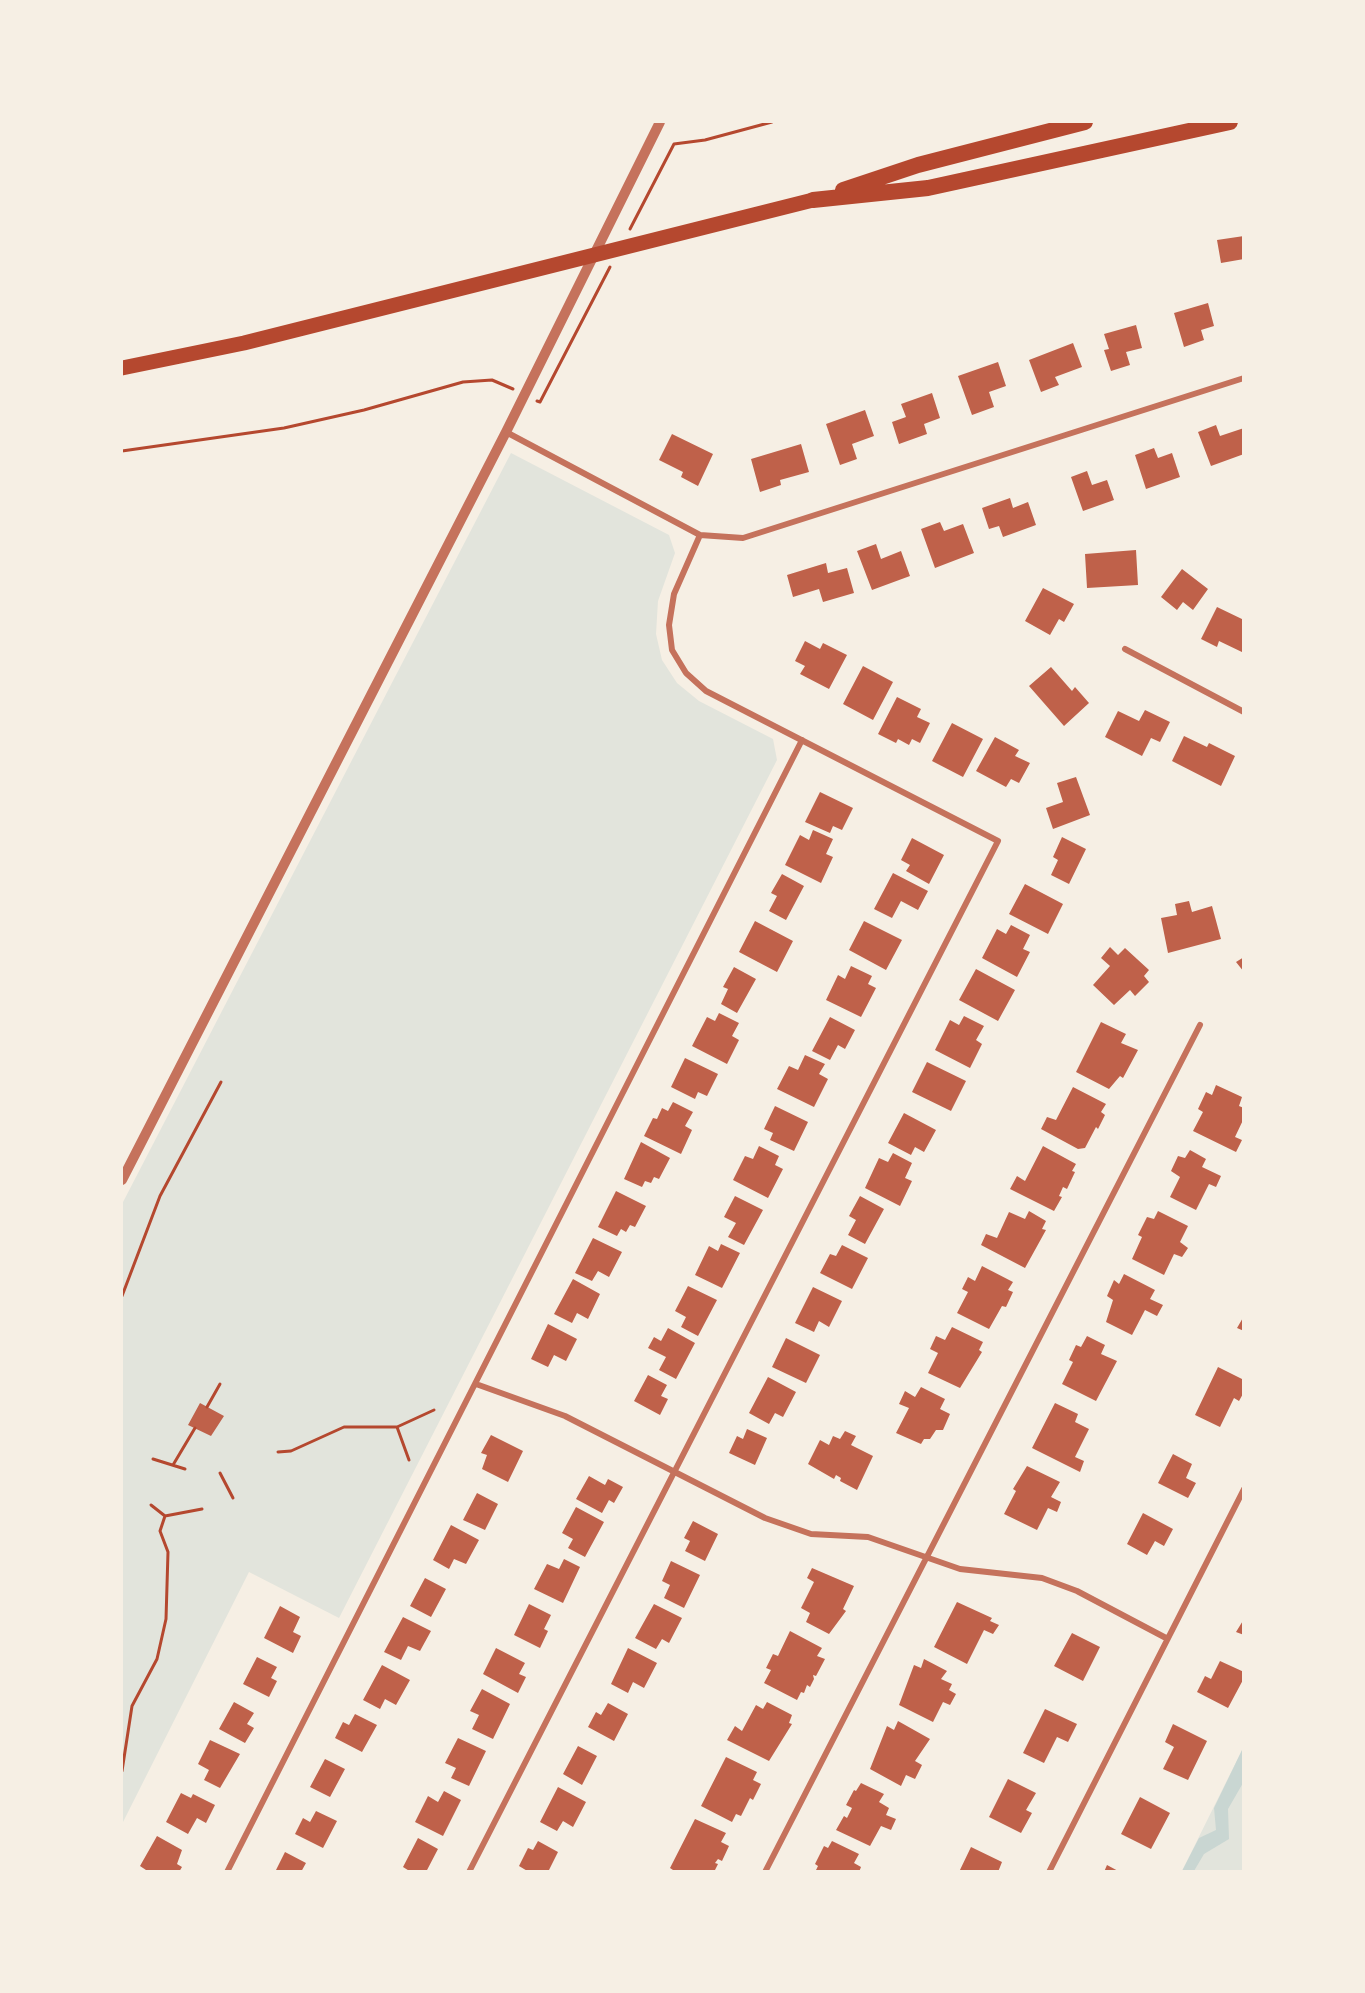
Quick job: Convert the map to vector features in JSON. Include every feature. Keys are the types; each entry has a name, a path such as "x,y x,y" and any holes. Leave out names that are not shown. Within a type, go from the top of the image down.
{"highway":[{"path":"813,200 918,165 1085,122"},
{"path":"813,200 928,188 1230,122"}],"main road":[{"path":"122,368 509,278 813,200"}],"street":[{"path":"122,1180 506,432 660,122"},
{"path":"506,432 700,535 743,538 1244,378"},
{"path":"469,1872 998,841 706,691 686,673 672,650 669,625 674,594 700,535"},
{"path":"1125,649 1244,712"},
{"path":"227,1872 802,740"},
{"path":"765,1872 1200,1025"},
{"path":"476,1384 565,1416 765,1518 811,1534 868,1537 960,1569 1042,1578 1077,1591 1166,1638"},
{"path":"1049,1872 1166,1638 1244,1489"}],"path":[{"path":"626,237 674,144 705,140 771,122"},
{"path":"540,402 615,258"},
{"path":"122,451 284,429 364,410 463,382 480,380 499,382"},
{"path":"122,1296 160,1196 221,1082"},
{"path":"207,1407 220,1384"},
{"path":"278,1452 291,1451 344,1426 397,1427 434,1410"},
{"path":"397,1427 409,1460"},
{"path":"173,1465 195,1428"},
{"path":"153,1459 185,1469"},
{"path":"220,1473 233,1498"},
{"path":"151,1505 165,1516 202,1509"},
{"path":"122,1771 132,1706 157,1659 166,1619 168,1552 160,1531 165,1516"}],"shaded area":[{"path":"511,453 669,535 675,553 658,601 656,634 662,660 677,683 699,701 773,739 777,760 339,1618 249,1572 122,1824 122,1204"},
{"path":"1243,1748 1243,1871 1182,1871"},
{"path":"1243,1748 1243,1783 1228,1809 1229,1839 1204,1854 1194,1871 1182,1871 1199,1838 1216,1830 1214,1808"}],"building":[{"path":"1244,236 1244,259 1221,263 1217,240"},
{"path":"1208,303 1214,326 1201,330 1204,340 1184,347 1174,313"},
{"path":"1136,325 1142,348 1126,352 1130,365 1111,371 1104,350 1109,349 1104,334"},
{"path":"1073,343 1082,367 1055,377 1059,385 1041,392 1029,360"},
{"path":"998,362 1006,386 989,392 994,407 972,415 958,376"},
{"path":"932,393 940,418 924,424 927,434 899,444 892,422 906,417 901,404"},
{"path":"865,410 874,436 852,444 857,459 840,465 826,424"},
{"path":"1216,425 1220,436 1244,428 1244,454 1211,466 1198,432"},
{"path":"672,434 713,454 698,486 681,477 683,472 659,460"},
{"path":"801,444 809,472 780,480 781,485 760,492 751,459"},
{"path":"1154,448 1158,458 1172,453 1180,477 1146,489 1135,455"},
{"path":"1087,471 1092,485 1107,480 1114,500 1083,511 1071,477"},
{"path":"1010,498 1013,508 1028,502 1036,525 1003,537 999,526 989,529 982,508"},
{"path":"940,522 944,531 963,524 974,553 935,568 921,529"},
{"path":"876,544 881,559 901,551 910,576 872,590 857,551"},
{"path":"1136,550 1138,585 1087,588 1085,554"},
{"path":"826,563 828,573 847,568 854,593 823,602 819,589 793,597 787,575"},
{"path":"1182,569 1208,589 1193,610 1183,602 1177,610 1161,597"},
{"path":"1043,588 1074,604 1064,622 1059,619 1050,635 1025,621"},
{"path":"1217,607 1244,620 1244,653 1219,641 1217,647 1201,639"},
{"path":"805,641 820,649 823,643 847,655 829,689 800,674 805,666 795,661"},
{"path":"863,666 893,682 873,720 843,704"},
{"path":"1051,667 1072,691 1075,687 1089,703 1064,726 1029,686"},
{"path":"897,697 921,709 917,717 930,723 920,743 912,739 909,745 898,739 896,743 878,734"},
{"path":"1145,710 1170,722 1160,742 1151,738 1142,756 1105,737 1118,711 1139,721"},
{"path":"952,723 983,739 963,777 932,761"},
{"path":"1184,736 1207,747 1209,743 1235,756 1221,786 1172,761"},
{"path":"995,737 1019,750 1015,756 1030,763 1019,783 1011,779 1006,787 976,771"},
{"path":"1076,777 1090,815 1053,829 1046,808 1063,802 1057,783"},
{"path":"820,792 853,808 842,830 833,826 830,833 805,822"},
{"path":"813,830 833,839 826,854 833,857 821,883 785,865 800,835 809,840"},
{"path":"1062,837 1086,849 1069,884 1051,875 1058,860 1053,857"},
{"path":"912,838 944,855 929,884 906,871 910,865 901,860"},
{"path":"893,873 928,891 918,910 901,901 892,918 874,909"},
{"path":"782,874 804,886 786,920 769,911 777,896 771,893"},
{"path":"1025,884 1063,904 1048,934 1009,914"},
{"path":"1189,901 1192,912 1212,906 1221,939 1168,953 1161,918 1177,915 1175,904"},
{"path":"755,921 793,941 777,972 739,952"},
{"path":"864,921 902,940 886,970 849,950"},
{"path":"1011,925 1030,935 1023,949 1030,952 1017,977 982,958 997,929 1006,934"},
{"path":"1110,947 1118,955 1125,948 1149,970 1144,976 1149,982 1135,996 1130,990 1114,1005 1093,985 1110,966 1101,958"},
{"path":"1244,957 1244,972 1236,962"},
{"path":"851,966 872,976 868,984 876,988 861,1017 826,1000 838,975 845,979"},
{"path":"734,967 756,979 737,1013 721,1004 728,989 723,987"},
{"path":"976,969 1015,990 998,1021 959,1000"},
{"path":"719,1013 739,1023 732,1036 739,1040 727,1064 692,1046 707,1017 715,1021"},
{"path":"964,1016 984,1026 976,1040 982,1044 970,1068 935,1050 950,1020 959,1025"},
{"path":"830,1017 855,1030 845,1049 838,1045 830,1060 812,1051"},
{"path":"1101,1022 1126,1034 1121,1043 1138,1050 1123,1078 1120,1076 1109,1089 1076,1072"},
{"path":"805,1055 825,1064 819,1074 828,1079 814,1107 777,1089 789,1066 798,1070"},
{"path":"685,1058 718,1074 707,1096 698,1092 695,1099 671,1087"},
{"path":"927,1062 966,1081 951,1111 912,1092"},
{"path":"1216,1085 1242,1097 1239,1106 1244,1108 1244,1118 1235,1137 1242,1140 1236,1152 1193,1131 1203,1112 1198,1109 1206,1092 1212,1095"},
{"path":"1073,1087 1106,1104 1101,1112 1105,1115 1098,1129 1096,1127 1085,1148 1078,1149 1041,1129 1047,1117 1056,1120"},
{"path":"673,1102 693,1112 685,1126 692,1130 681,1154 644,1136 653,1118 657,1119 662,1108 668,1111"},
{"path":"775,1106 808,1122 794,1151 770,1140 773,1133 764,1129"},
{"path":"904,1113 936,1130 924,1152 915,1147 911,1155 888,1143"},
{"path":"641,1142 670,1158 659,1179 654,1177 651,1183 645,1181 642,1187 624,1179"},
{"path":"759,1146 779,1156 775,1165 783,1169 768,1198 733,1180 745,1156 753,1159"},
{"path":"1043,1146 1076,1164 1072,1171 1075,1172 1067,1189 1063,1187 1059,1196 1062,1197 1054,1211 1010,1189 1017,1176 1025,1181"},
{"path":"1190,1150 1206,1159 1202,1167 1221,1176 1216,1187 1209,1184 1196,1210 1170,1197 1180,1177 1171,1171 1178,1156 1185,1158"},
{"path":"893,1153 912,1163 905,1178 912,1181 900,1206 865,1188 879,1158 888,1162"},
{"path":"616,1191 646,1206 635,1227 630,1225 626,1232 621,1229 617,1236 598,1227"},
{"path":"735,1196 763,1210 744,1245 728,1237 736,1223 724,1217"},
{"path":"860,1196 884,1209 865,1244 848,1235 856,1220 849,1216"},
{"path":"1029,1211 1046,1221 1042,1229 1046,1230 1025,1268 981,1245 986,1234 997,1238 1009,1212 1025,1219"},
{"path":"1158,1211 1188,1226 1180,1242 1188,1248 1182,1257 1174,1254 1164,1275 1132,1259 1142,1237 1138,1235 1147,1217 1154,1219"},
{"path":"593,1238 622,1252 609,1277 598,1271 592,1281 575,1273"},
{"path":"721,1244 740,1253 722,1288 695,1275 709,1246 718,1251"},
{"path":"842,1245 868,1258 852,1289 820,1273 830,1254 836,1256"},
{"path":"982,1266 1013,1282 1008,1290 1013,1292 1006,1307 1002,1306 989,1329 957,1313 968,1292 962,1289 968,1277 975,1281"},
{"path":"1124,1274 1155,1290 1150,1299 1163,1305 1157,1316 1145,1310 1132,1335 1106,1322 1113,1300 1107,1296 1114,1280 1119,1284"},
{"path":"573,1279 600,1294 588,1319 577,1313 572,1323 554,1314"},
{"path":"688,1286 717,1300 698,1336 681,1327 686,1317 675,1311"},
{"path":"813,1287 842,1301 829,1327 819,1321 814,1332 795,1323"},
{"path":"1244,1316 1244,1331 1237,1328"},
{"path":"548,1324 577,1339 566,1361 554,1355 548,1367 531,1359"},
{"path":"952,1327 983,1342 979,1350 982,1352 960,1388 928,1373 938,1353 930,1349 936,1336 945,1340"},
{"path":"668,1328 695,1343 676,1379 659,1370 666,1357 648,1348 654,1337 661,1341"},
{"path":"1087,1336 1105,1345 1101,1354 1117,1361 1096,1401 1062,1384 1073,1362 1069,1360 1076,1345 1081,1347"},
{"path":"786,1338 820,1355 806,1383 772,1367"},
{"path":"1218,1367 1244,1380 1244,1392 1239,1401 1234,1398 1220,1427 1195,1415"},
{"path":"648,1375 667,1385 661,1396 668,1399 660,1415 634,1401"},
{"path":"768,1377 796,1392 783,1417 775,1413 769,1424 749,1413"},
{"path":"921,1387 945,1399 940,1409 950,1414 943,1430 936,1430 930,1439 924,1439 921,1444 896,1433 909,1408 899,1404 905,1391 915,1397"},
{"path":"200,1403 224,1416 211,1436 188,1425"},
{"path":"1055,1403 1078,1414 1075,1422 1089,1429 1075,1457 1084,1461 1080,1472 1032,1448"},
{"path":"747,1429 767,1438 755,1465 729,1453 737,1436 743,1439"},
{"path":"845,1431 856,1436 851,1445 873,1456 857,1490 840,1481 841,1478 836,1475 834,1479 808,1464 820,1440 829,1445 833,1436 840,1439"},
{"path":"491,1435 523,1451 508,1482 482,1469 487,1455 481,1453"},
{"path":"1173,1454 1192,1464 1186,1478 1196,1483 1188,1498 1158,1483"},
{"path":"1027,1466 1060,1482 1051,1497 1061,1502 1057,1512 1048,1508 1037,1530 1004,1514 1016,1491 1013,1489"},
{"path":"589,1476 605,1485 608,1479 623,1487 614,1503 609,1500 602,1513 576,1499"},
{"path":"477,1493 498,1504 485,1530 463,1520"},
{"path":"576,1507 604,1522 585,1557 568,1548 573,1539 562,1533"},
{"path":"1143,1513 1173,1529 1164,1546 1155,1541 1147,1555 1127,1544"},
{"path":"693,1521 718,1534 705,1561 685,1551 690,1541 684,1538"},
{"path":"451,1525 479,1540 466,1564 454,1559 449,1569 433,1560"},
{"path":"564,1559 580,1567 563,1603 534,1589 547,1564 559,1569"},
{"path":"671,1561 700,1575 684,1608 664,1598 670,1585 662,1581"},
{"path":"812,1568 854,1586 843,1609 846,1611 829,1634 806,1622 810,1613 801,1608 814,1582 807,1578"},
{"path":"425,1578 446,1589 431,1617 410,1606"},
{"path":"957,1602 992,1618 990,1621 999,1625 993,1634 984,1630 967,1664 934,1647"},
{"path":"529,1604 551,1615 544,1629 548,1631 540,1648 514,1635"},
{"path":"654,1604 682,1618 669,1643 662,1639 656,1649 635,1638"},
{"path":"280,1606 300,1617 293,1632 301,1636 293,1653 264,1638"},
{"path":"403,1617 431,1631 420,1651 408,1646 401,1660 384,1652"},
{"path":"1244,1619 1244,1635 1236,1632"},
{"path":"790,1631 822,1648 817,1656 825,1659 816,1676 813,1675 814,1679 810,1687 807,1685 804,1693 801,1692 797,1700 764,1683 771,1670 766,1668 773,1654 778,1656"},
{"path":"1072,1633 1100,1647 1083,1681 1054,1666"},
{"path":"496,1648 525,1663 519,1674 526,1677 518,1693 483,1674"},
{"path":"628,1648 657,1663 644,1688 633,1682 628,1693 611,1684"},
{"path":"257,1657 277,1667 271,1678 277,1681 269,1697 243,1684"},
{"path":"924,1659 947,1671 941,1679 952,1684 949,1690 956,1694 950,1705 943,1702 933,1722 899,1705 914,1665 921,1668"},
{"path":"1220,1661 1244,1672 1244,1678 1228,1708 1197,1692 1205,1676 1211,1679"},
{"path":"382,1665 410,1680 396,1705 385,1699 380,1709 363,1700"},
{"path":"482,1689 510,1704 493,1739 472,1729 479,1715 470,1711"},
{"path":"234,1702 254,1713 247,1724 254,1728 245,1743 219,1729"},
{"path":"767,1702 792,1715 789,1723 792,1724 769,1761 727,1740 735,1726 742,1731 756,1705 763,1709"},
{"path":"608,1703 628,1714 614,1741 588,1727 596,1712 601,1715"},
{"path":"1045,1709 1077,1724 1068,1742 1057,1737 1044,1763 1023,1753"},
{"path":"355,1714 377,1725 362,1752 335,1738 343,1722 349,1725"},
{"path":"898,1721 930,1739 915,1761 922,1765 915,1779 906,1775 901,1786 870,1769 887,1726 894,1730"},
{"path":"1173,1724 1207,1741 1188,1780 1163,1769 1174,1747 1165,1742"},
{"path":"458,1738 486,1751 469,1786 451,1778 456,1768 445,1763"},
{"path":"210,1740 240,1754 220,1788 204,1780 209,1770 198,1764"},
{"path":"578,1746 597,1756 582,1785 563,1774"},
{"path":"726,1757 757,1772 753,1780 761,1784 753,1800 750,1798 741,1816 736,1814 732,1822 701,1806"},
{"path":"325,1759 345,1769 330,1797 310,1787"},
{"path":"1008,1779 1036,1793 1026,1810 1032,1813 1021,1833 989,1817"},
{"path":"861,1783 884,1794 879,1802 889,1808 886,1815 896,1819 891,1830 881,1826 870,1846 836,1830 844,1816 847,1818 852,1808 846,1805 854,1790 856,1791"},
{"path":"558,1787 586,1802 573,1827 563,1821 557,1831 540,1822"},
{"path":"444,1791 461,1800 443,1836 415,1822 428,1796 438,1802"},
{"path":"181,1793 191,1798 193,1794 215,1805 206,1823 197,1818 188,1834 166,1822"},
{"path":"1140,1797 1170,1813 1151,1849 1121,1834"},
{"path":"316,1811 337,1821 323,1848 295,1834 303,1818 310,1822"},
{"path":"695,1819 726,1833 721,1842 729,1846 722,1861 718,1859 715,1863 718,1864 714,1872 676,1872 670,1868"},
{"path":"157,1836 182,1850 177,1864 182,1867 179,1872 149,1872 140,1866"},
{"path":"418,1838 438,1849 426,1872 411,1872 403,1867"},
{"path":"538,1841 558,1852 548,1872 529,1872 519,1866 528,1848 533,1850"},
{"path":"832,1841 859,1854 854,1863 861,1867 859,1872 815,1872 818,1866 815,1864 824,1846 828,1848"},
{"path":"971,1847 1002,1862 998,1872 959,1872"},
{"path":"285,1852 306,1863 301,1872 275,1872"},
{"path":"1107,1865 1120,1872 1104,1872"}]}
